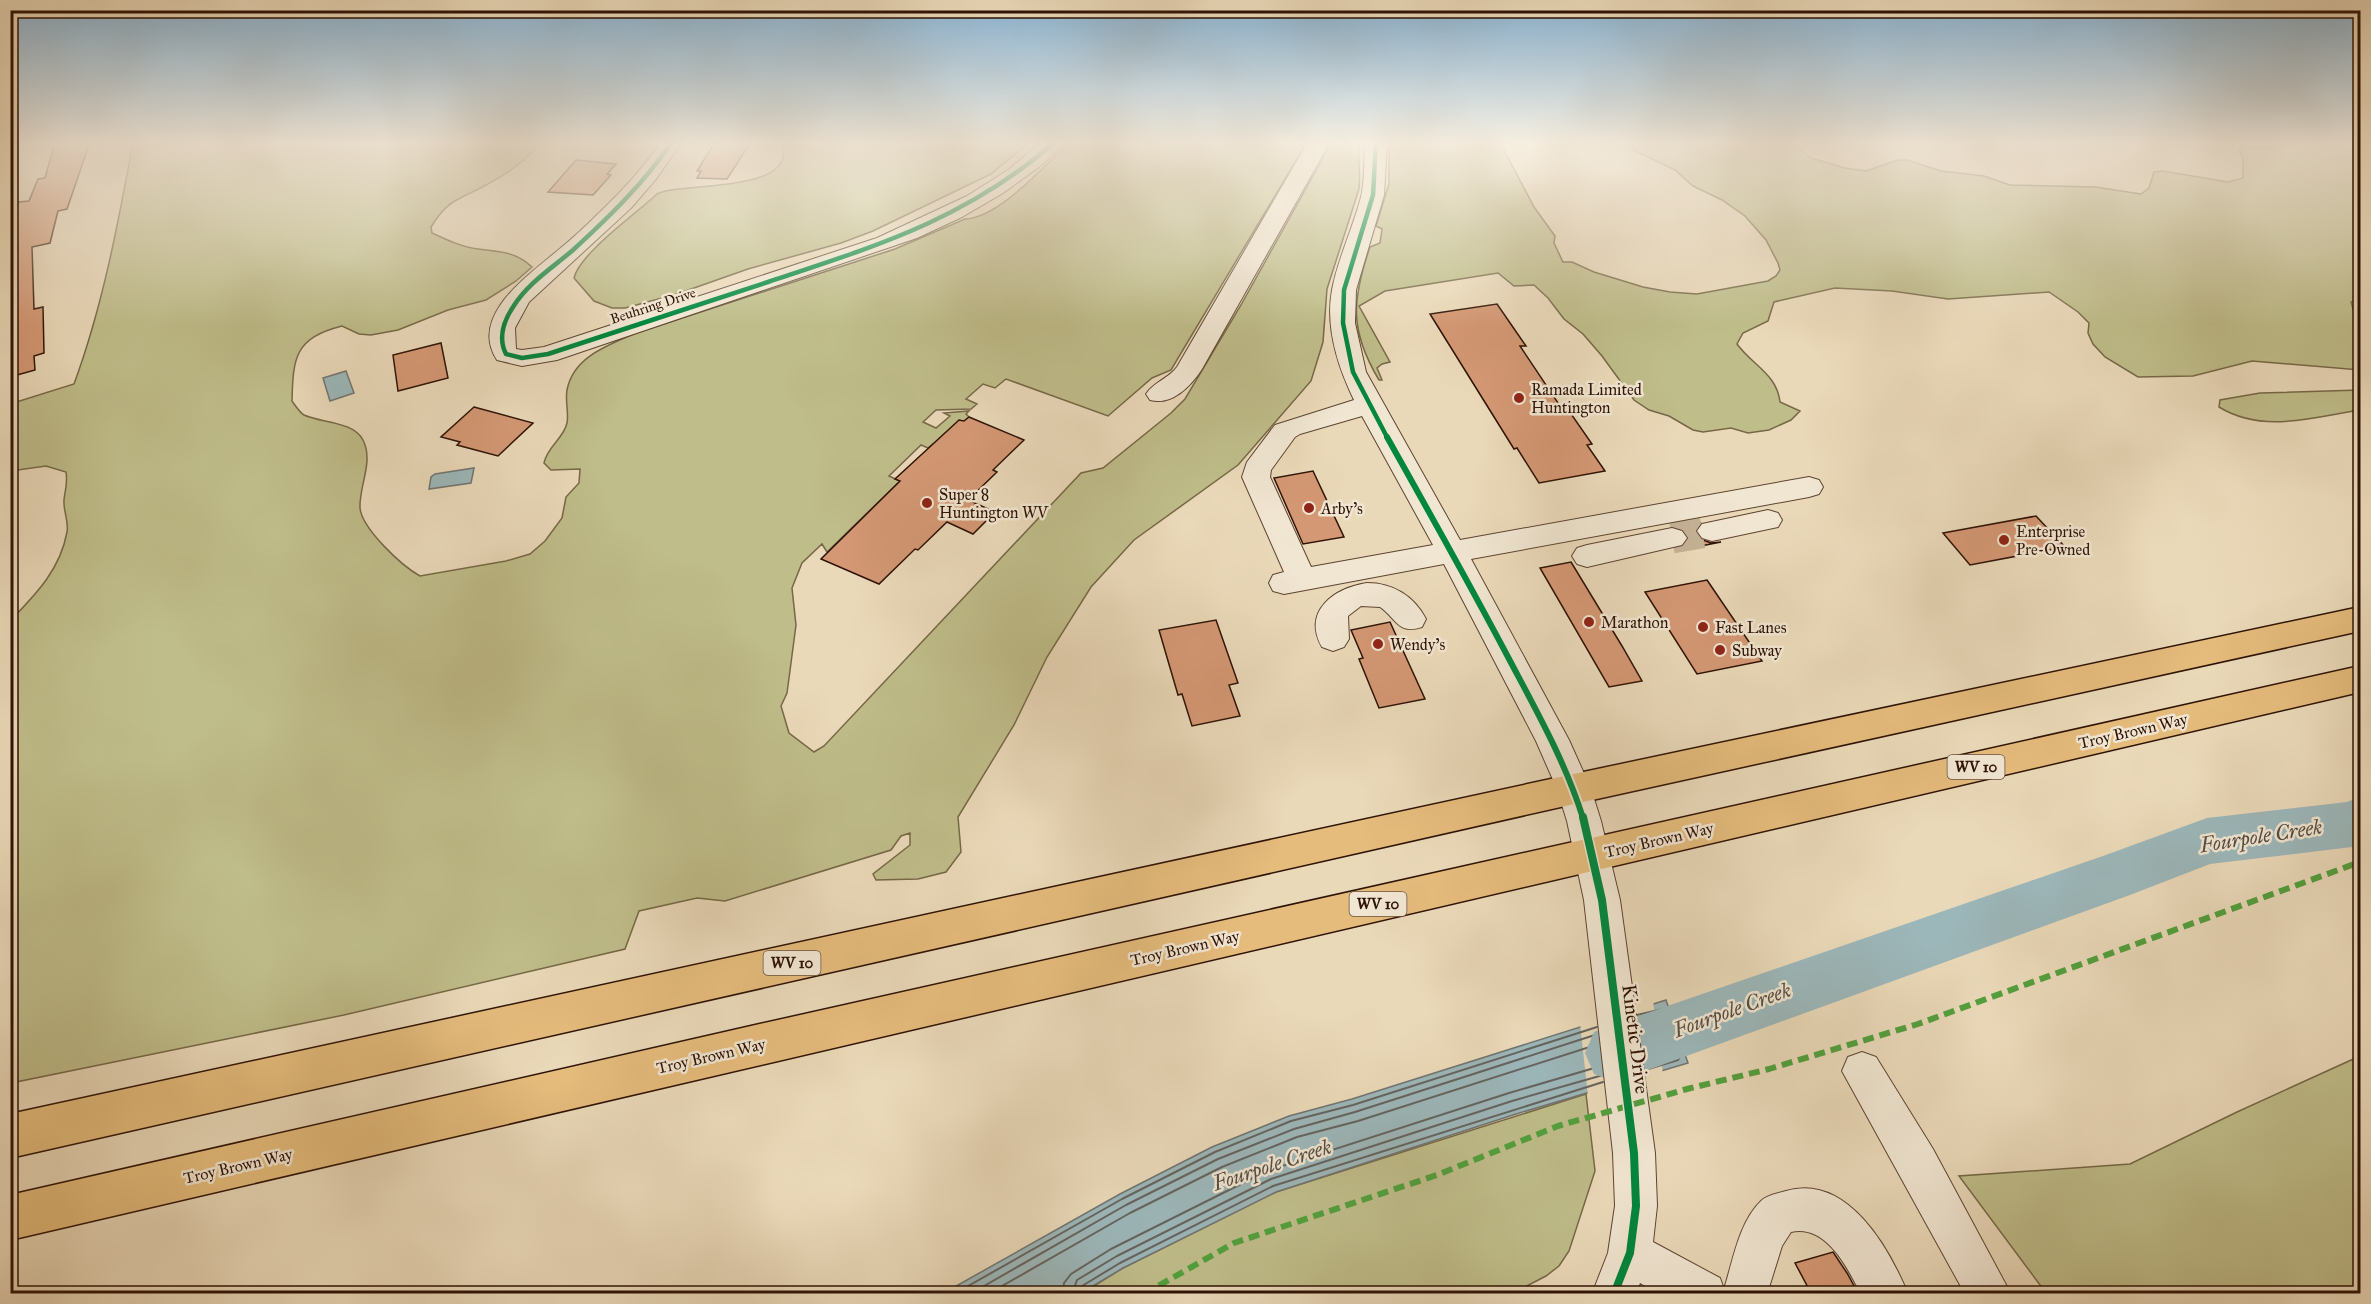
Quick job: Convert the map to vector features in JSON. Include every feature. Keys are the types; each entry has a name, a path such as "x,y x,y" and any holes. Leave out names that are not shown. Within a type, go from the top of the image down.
{"main road":[{"name":"WV 10","path":"10,1136 1574,789 2361,619"},
{"name":"Troy Brown Way","path":"10,1218 2361,679"}],"street":[{"name":"Beuhring Drive","path":"624,203 516,301 503,327 502,348 506,354 522,358 548,354 885,243 937,222 973,203"},
{"path":"1159,394 1182,380 1284,203"},
{"name":"Kinetic Drive","path":"1371,203 1347,278 1343,299 1343,323 1351,362 1370,405 1452,552 1552,740 1574,789 1592,855 1610,956 1634,1154 1636,1206 1630,1253 1614,1293"},
{"path":"1370,405 1290,428 1285,431 1257,469 1256,477 1293,582 1809,487"},
{"path":"1712,531 1768,520"},
{"path":"1587,555 1672,538"},
{"path":"1333,639 1332,617 1340,604 1355,596 1368,593 1381,594 1394,600 1411,619"},
{"path":"1862,1071 1918,1164 1989,1293"},
{"path":"1745,1293 1764,1236 1777,1215 1805,1209 1834,1220 1862,1251 1886,1293"},
{"path":"1630,1253 1704,1293"}],"shaded area":[{"path":"121,203 452,203 437,217 431,227 432,233 472,248 513,255 532,267 516,281 486,300 448,310 398,330 371,335 359,334 342,326 326,331 306,343 296,361 292,401 304,415 352,429 363,440 367,465 360,499 362,517 384,546 420,576 506,561 530,554 545,541 562,518 566,497 579,483 580,469 551,470 544,463 548,452 563,433 567,423 567,390 571,379 576,369 593,354 636,333 895,249 965,219 978,216 1003,203 1271,203 1171,370 1152,378 1108,416 1006,379 995,388 983,384 966,399 977,404 971,409 936,410 923,422 936,428 950,416 944,413 969,411 966,414 969,417 937,446 933,444 928,448 921,445 889,476 900,481 827,552 822,544 802,563 792,588 796,625 787,693 781,706 789,733 814,752 824,746 1081,473 1103,468 1185,399 1298,203 1355,203 1327,289 1323,342 1311,381 1238,465 1134,540 1091,587 1047,657 1014,725 958,817 961,852 946,872 918,879 876,880 873,874 910,845 910,833 901,836 891,850 725,901 697,898 639,911 625,949 344,1015 11,1083 11,620 46,580 64,546 67,528 64,504 67,483 66,472 46,466 11,471 10,404 74,384 93,324"},
{"path":"647,203 931,203 873,231 841,243 748,269 677,294 625,308 612,308 594,301 574,278 578,268 587,257"},
{"path":"1383,203 1532,203 1555,236 1554,243 1563,262 1572,262 1594,272 1643,287 1697,294 1768,281 1780,270 1766,240 1745,216 1726,203 2360,203 2360,299 2351,302 2354,312 2360,318 2360,370 2252,361 2193,376 2138,377 2105,357 2093,344 2088,333 2089,323 2078,312 2049,292 1948,299 1892,291 1835,288 1774,302 1768,321 1743,333 1737,344 1769,377 1778,392 1780,402 1800,411 1791,420 1769,430 1748,433 1731,428 1703,432 1693,430 1669,416 1649,410 1634,400 1602,356 1583,334 1564,319 1548,298 1534,285 1514,286 1498,273 1385,291 1359,306 1390,362 1377,368 1382,380 1379,380 1362,346 1356,315 1360,283 1370,247 1380,243 1382,229 1376,226"},
{"path":"2360,390 2360,410 2306,419 2271,422 2253,420 2219,407 2220,400 2260,393"},
{"path":"2360,1056 2360,1293 2046,1293 1959,1176 2130,1164"},
{"path":"1586,1094 1595,1171 1569,1251 1559,1266 1546,1276 1515,1292 1081,1294 1123,1268 1276,1192"}],"water":[{"path":"346,371 354,393 330,401 323,378"},
{"path":"474,468 471,483 429,489 431,477 435,474"},
{"path":"1666,1000 1688,1063 1516,1114 1276,1192 1123,1268 1081,1293 942,1294 1120,1194 1212,1147 1289,1116 1352,1099"}],"pier":[{"path":"1653,1001 1663,1074 1588,1096 1580,1023"}],"building":[{"path":"19,203 69,203 67,209 58,211 50,243 32,247 34,309 43,307 44,353 34,356 35,370 10,377 10,223"},
{"name":"Ramada Limited Huntington","path":"1497,304 1526,346 1520,346 1562,409 1567,408 1592,444 1587,445 1605,471 1539,483 1517,448 1514,449 1430,314"},
{"path":"441,343 448,378 398,391 393,355"},
{"path":"474,407 533,423 498,456 457,445 460,442 441,437"},
{"name":"Super 8 Huntington WV","path":"969,417 1024,440 993,470 997,472 968,500 995,512 973,534 947,522 879,584 821,559 900,481 895,479 959,420 964,421"},
{"name":"Arby's","path":"1313,471 1344,537 1303,544 1274,478"},
{"name":"Enterprise Pre-Owned","path":"2036,516 2065,547 1970,565 1943,533"},
{"path":"1700,523 1695,531 1700,539 1711,543 1721,542 1681,550 1679,548 1684,546 1689,538 1684,530 1677,527"},
{"name":"Marathon","path":"1571,562 1642,681 1609,687 1540,568"},
{"name":"Fast Lanes","path":"1707,580 1762,661 1697,674 1645,592"},
{"path":"1216,620 1238,683 1229,685 1240,716 1192,726 1182,694 1178,695 1159,630"},
{"name":"Wendy's","path":"1390,622 1425,699 1379,708 1359,659 1363,658 1351,630"},
{"path":"1833,1252 1858,1293 1811,1293 1795,1263"}],"waterway":[{"name":"Fourpole Creek","path":"1615,1053 2111,878 2207,841 2352,824 2360,820"}],"tunnel":[{"path":"1672,538 1712,531"}],"marked path":[{"path":"1144,1294 1234,1243 1437,1175 1558,1126 1687,1089 1769,1069 1918,1024 2360,862"}],"cycle path":[{"path":"623,203 520,296 505,321 501,335 506,354 522,358 548,354 885,243 971,203"},
{"path":"1371,203 1344,290 1343,323 1353,372 1552,740 1574,789 1584,821 1602,900 1634,1153 1636,1206 1630,1253 1614,1294"}],"place":[{"name":"Ramada Limited Huntington","path":"1519,398"},
{"name":"Super 8 Huntington WV","path":"927,503"},
{"name":"Arby's","path":"1309,508"},
{"name":"Enterprise Pre-Owned","path":"2004,540"},
{"name":"Marathon","path":"1589,622"},
{"name":"Fast Lanes","path":"1703,627"},
{"name":"Wendy's","path":"1378,644"},
{"name":"Subway","path":"1720,650"}]}
